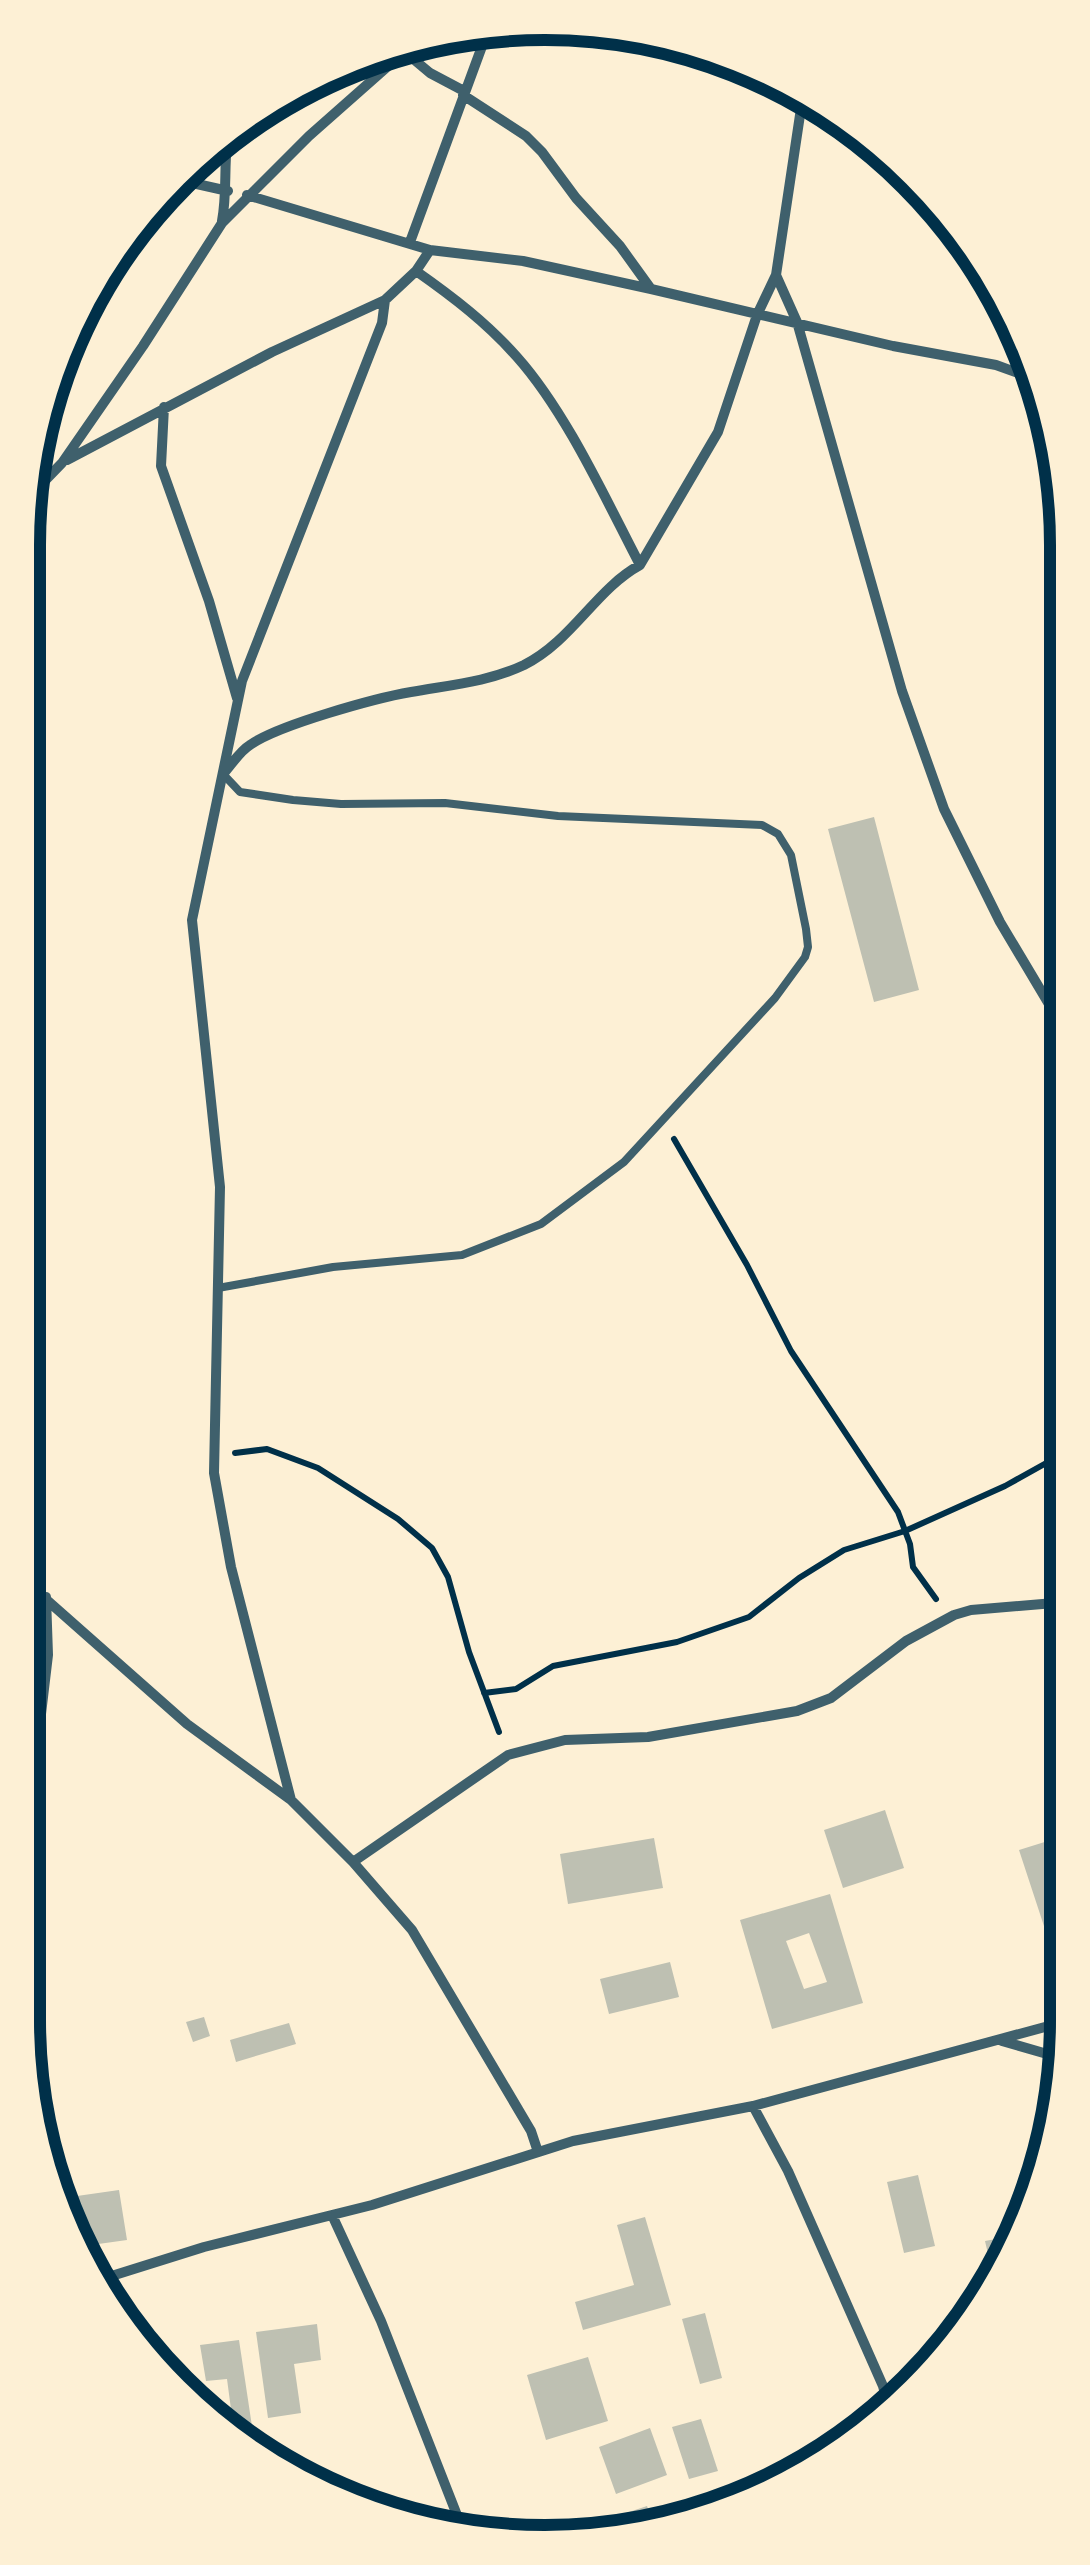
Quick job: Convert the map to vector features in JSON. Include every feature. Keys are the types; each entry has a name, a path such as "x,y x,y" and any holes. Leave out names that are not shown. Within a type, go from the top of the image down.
{"street":[{"path":"410,242 438,175 483,44"},
{"path":"412,58 526,136 620,246 651,289"},
{"path":"44,481 62,463 143,346 222,223 392,64"},
{"path":"223,774 249,745 317,718 408,692 464,685 522,666 577,625 625,573 640,565 718,432 757,315 776,275 801,110"},
{"path":"222,223 228,190 224,176 226,154"},
{"path":"193,183 228,190"},
{"path":"248,195 430,250 523,262 651,289 908,349 996,364 1020,375"},
{"path":"62,463 272,352 385,300 416,271 430,250"},
{"path":"416,271 484,322 519,359 570,436 640,565"},
{"path":"776,275 797,322 902,691 944,809 1000,922 1050,1007"},
{"path":"291,1800 231,1567 214,1474 220,1187 192,920 237,698 382,324 385,300"},
{"path":"164,407 161,466 209,602 237,698"},
{"path":"40,1592 127,1674 291,1800 353,1862 412,1930 531,2131 538,2152"},
{"path":"40,1720 48,1655 46,1597"},
{"path":"353,1862 508,1755 565,1740 648,1737 813,1706 848,1686 906,1641 954,1615 1050,1603"},
{"path":"110,2276 332,2215 573,2141 753,2106 1050,2027"},
{"path":"1001,2040 1049,2054"},
{"path":"753,2106 788,2171 885,2393"},
{"path":"332,2215 380,2321 458,2517"}],"lane":[{"path":"218,1288 332,1267 462,1255 541,1224 624,1162 664,1120 775,998 804,956 808,942 791,855 778,834 762,825 558,816 445,803 341,804 293,800 240,792 223,774"}],"path":[{"path":"664,1120 791,1350 898,1512 913,1567 926,1588 954,1615"},
{"path":"214,1455 267,1449 318,1468 387,1511 432,1548 448,1576 469,1652 508,1755"},
{"path":"484,1693 516,1689 553,1666 677,1642 749,1617 799,1578 844,1550 905,1531 1005,1486 1050,1461"}],"building":[{"path":"874,817 919,990 874,1002 828,829"},
{"path":"885,1810 904,1868 843,1888 824,1830"},
{"path":"654,1838 663,1888 568,1904 560,1854"},
{"path":"1050,1840 1050,1944 1019,1850"},
{"path":"830,1894 863,2003 772,2029 740,1920","holes":["809,1933 827,1982 804,1989 786,1941"]},
{"path":"670,1962 679,1997 609,2014 600,1979"},
{"path":"204,2017 210,2036 193,2042 186,2022"},
{"path":"289,2023 296,2044 236,2062 230,2040"},
{"path":"918,2175 935,2246 904,2253 887,2182"},
{"path":"119,2190 127,2240 93,2245 72,2197"},
{"path":"645,2217 671,2305 583,2330 575,2302 634,2285 617,2225"},
{"path":"1000,2238 989,2259 985,2241"},
{"path":"705,2313 722,2378 700,2384 682,2319"},
{"path":"317,2324 321,2360 294,2364 301,2413 268,2418 256,2332"},
{"path":"239,2340 253,2432 232,2416 227,2379 206,2381 200,2345"},
{"path":"588,2357 608,2421 546,2440 527,2375"},
{"path":"701,2419 718,2471 689,2479 672,2427"},
{"path":"650,2428 667,2475 616,2494 599,2447"},
{"path":"647,2506 650,2514 618,2520 617,2516"}]}
